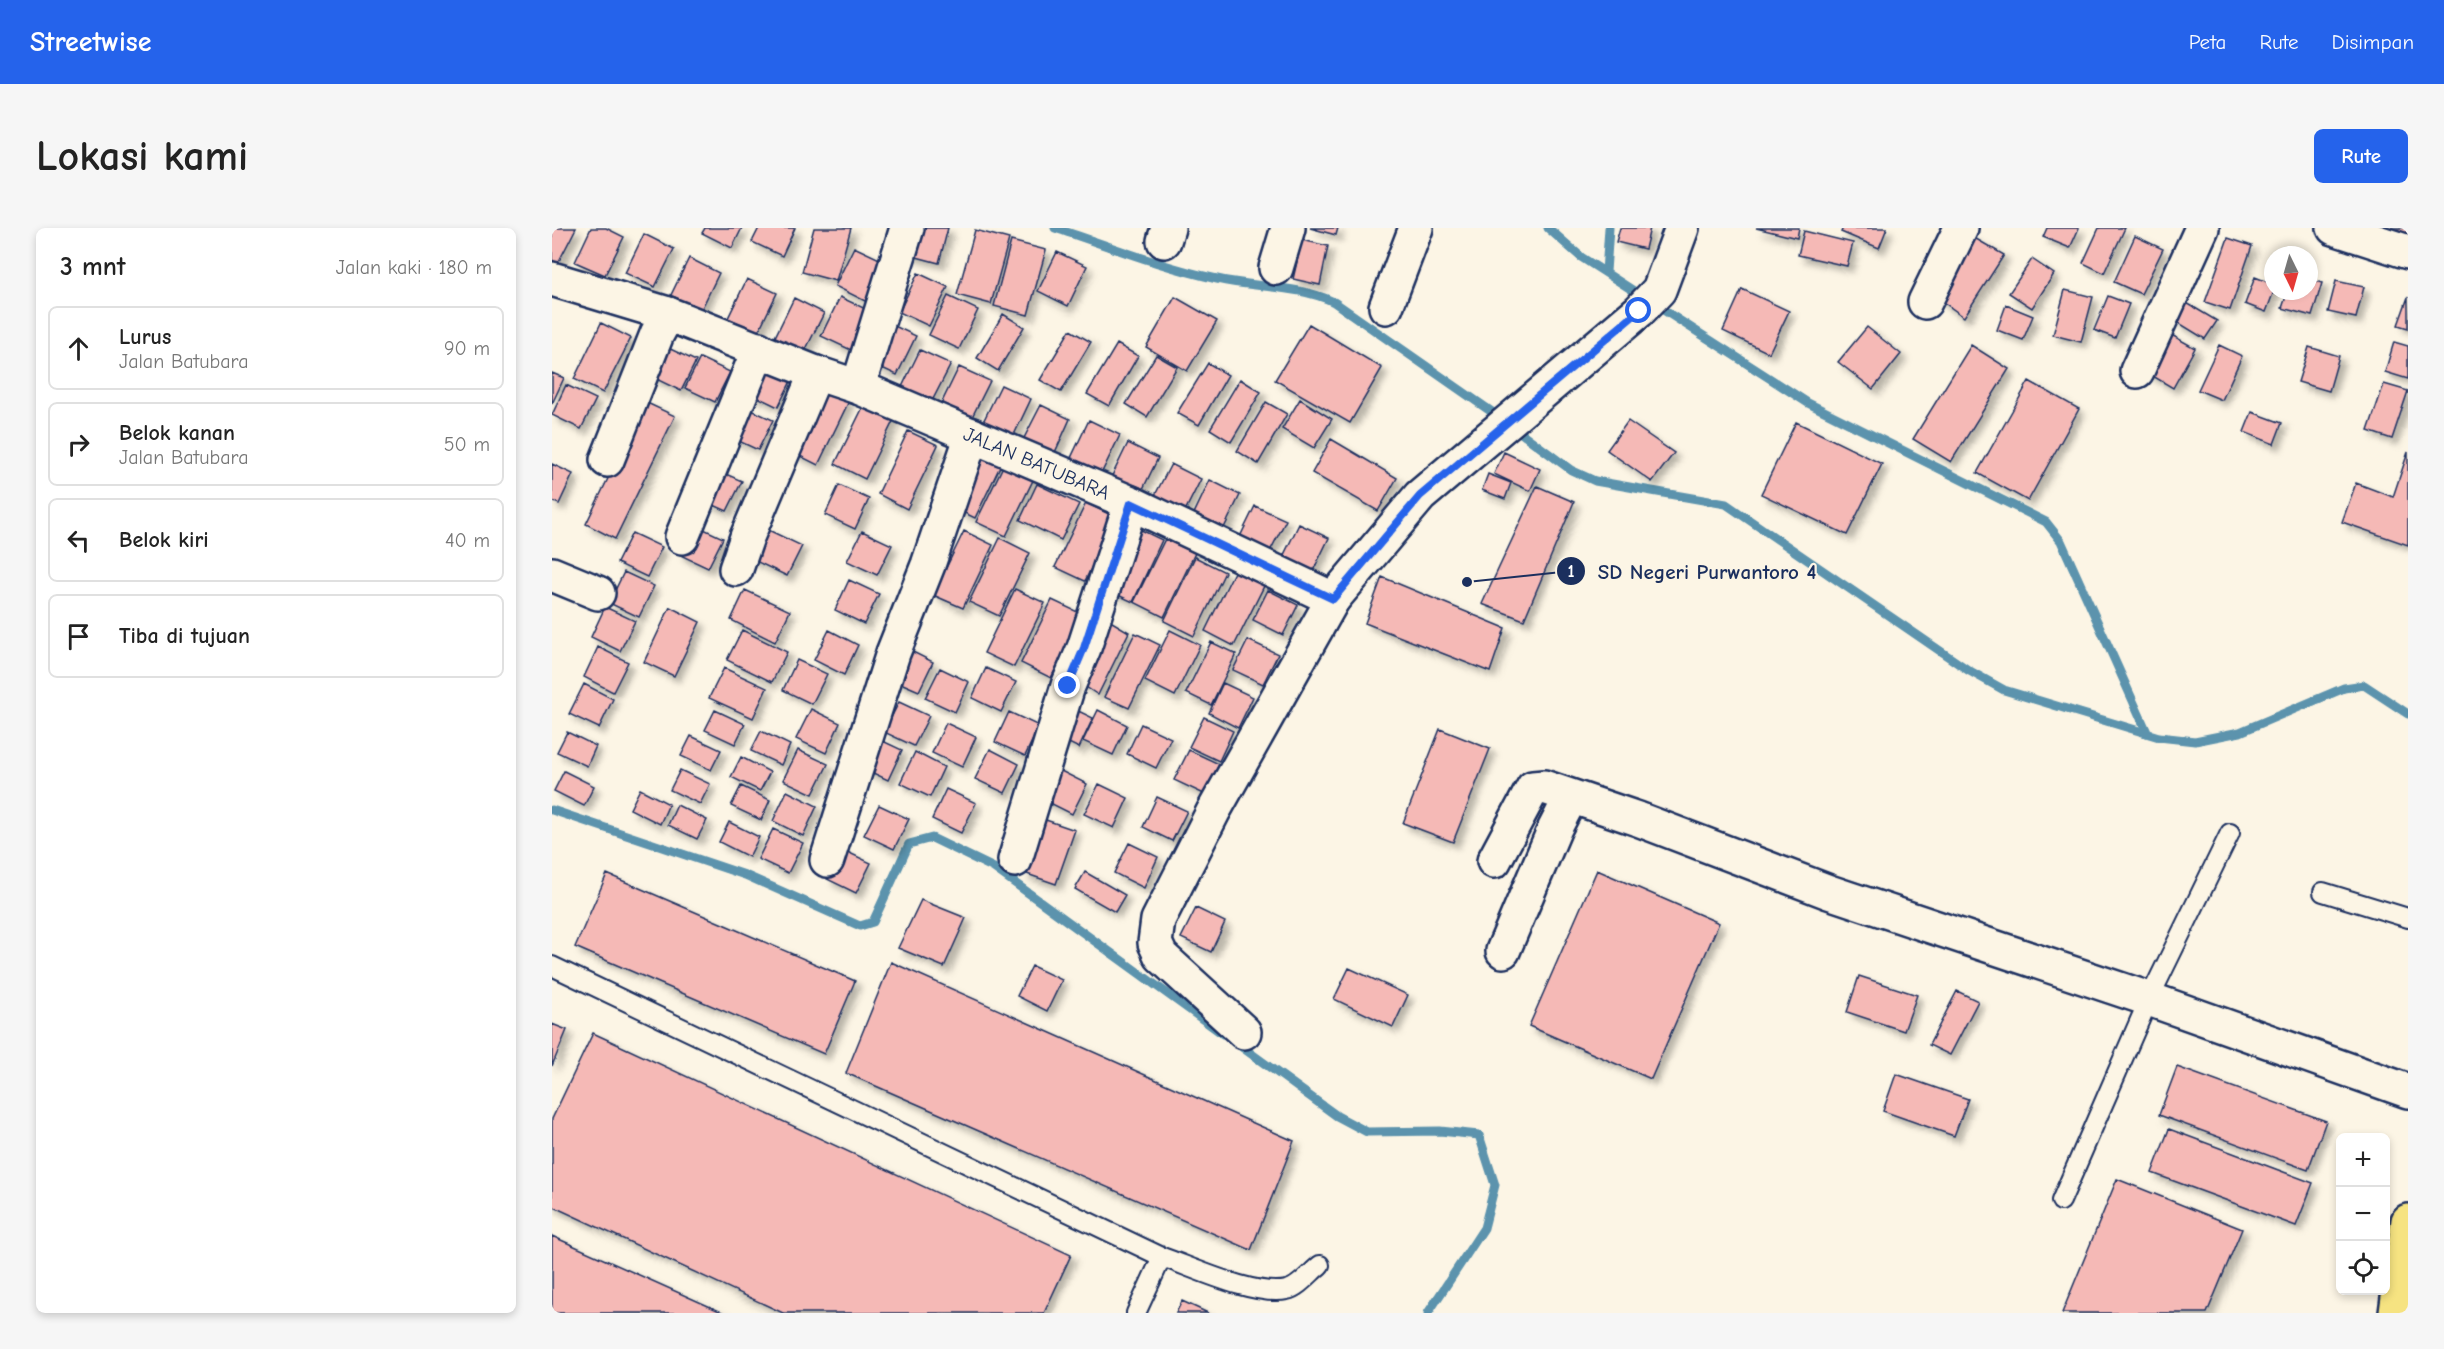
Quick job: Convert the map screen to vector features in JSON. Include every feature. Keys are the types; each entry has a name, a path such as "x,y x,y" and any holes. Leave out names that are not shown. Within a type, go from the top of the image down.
{"highway":[{"path":"2396,1313 2408,1221"}],"street":[{"path":"858,387 907,228"},
{"path":"1276,268 1288,228"},
{"path":"1386,307 1416,228"},
{"path":"1244,1032 1161,956 1155,943 1158,920 1214,812 1333,599 1420,496 1649,301 1682,228"},
{"path":"1925,302 1960,228"},
{"path":"2137,371 2202,228"},
{"path":"2334,228 2408,252"},
{"name":"JALAN BATUBARA","path":"552,279 668,314 816,373 858,387 1131,503 1333,599"},
{"path":"608,460 657,334 668,314"},
{"path":"681,537 759,349"},
{"path":"736,569 747,537 816,373"},
{"path":"827,860 893,653 928,565 972,435"},
{"path":"1015,860 1068,686 1084,648 1131,503"},
{"path":"552,574 598,593"},
{"path":"1494,861 1533,788 1544,787 1638,819 1828,892 2149,999 2408,1091"},
{"path":"1503,951 1555,828 1571,797"}],"lane":[{"path":"2061,1201 2149,999 2230,833"},
{"path":"2323,892 2408,918"},
{"path":"552,966 1162,1257 1247,1287 1264,1290 1289,1290 1320,1265"},
{"path":"1136,1313 1162,1257"}],"building":[{"path":"552,228 576,228 558,263 552,260"},
{"path":"591,228 606,228 624,237 605,275 575,262"},
{"path":"705,228 742,228 732,248 702,233"},
{"path":"759,228 795,228 782,256 752,242"},
{"path":"814,228 851,228 836,281 802,272"},
{"path":"912,228 948,228 939,263 905,254"},
{"path":"1310,228 1338,228 1336,235"},
{"path":"1620,228 1650,228 1645,249 1616,242"},
{"path":"1756,228 1799,228 1797,238"},
{"path":"1843,228 1887,228 1879,248 1841,232"},
{"path":"2047,228 2079,228 2070,248 2043,237"},
{"path":"2099,228 2125,228 2104,273 2083,263"},
{"path":"2383,228 2408,228 2408,241"},
{"path":"975,230 1009,239 991,304 957,295"},
{"path":"1804,231 1853,243 1847,266 1798,255"},
{"path":"644,234 674,249 655,287 625,273"},
{"path":"1971,236 2004,255 1964,317 1932,294"},
{"path":"2135,236 2163,249 2141,294 2114,282"},
{"path":"2228,238 2252,246 2230,310 2205,302"},
{"path":"1302,240 1328,246 1320,285 1293,279"},
{"path":"1011,241 1046,250 1028,315 994,306"},
{"path":"854,247 884,261 865,301 835,286"},
{"path":"1057,252 1087,266 1068,306 1038,291"},
{"path":"689,258 719,273 700,312 670,297"},
{"path":"2032,259 2054,274 2032,308 2009,293"},
{"path":"918,273 948,287 929,326 899,312"},
{"path":"2255,277 2264,280 2264,300 2271,300 2266,312 2245,304"},
{"path":"747,279 777,293 758,332 728,318"},
{"path":"2336,281 2364,287 2356,318 2328,312"},
{"path":"2318,282 2322,283 2318,296"},
{"path":"1742,289 1789,311 1769,353 1723,331"},
{"path":"2065,290 2093,297 2081,342 2053,335"},
{"path":"948,296 978,310 959,349 929,335"},
{"path":"2108,296 2129,304 2115,338 2094,330"},
{"path":"840,297 870,311 851,350 821,336"},
{"path":"1175,297 1217,321 1187,371 1146,347"},
{"path":"2408,297 2408,328 2398,325"},
{"path":"794,298 824,313 805,351 775,337"},
{"path":"2285,300 2317,300 2312,316 2282,308"},
{"path":"2185,302 2217,321 2205,339 2174,320"},
{"path":"2006,305 2033,316 2023,340 1997,330"},
{"path":"1003,314 1024,327 998,371 977,358"},
{"path":"886,322 916,336 897,375 867,361"},
{"path":"601,323 631,338 603,393 574,379"},
{"path":"1309,324 1382,368 1350,423 1275,380"},
{"path":"1867,327 1901,354 1873,389 1838,362"},
{"path":"1070,330 1091,342 1061,392 1040,380"},
{"path":"2168,333 2195,348 2173,388 2146,372"},
{"path":"2394,342 2408,346 2408,379 2385,372"},
{"path":"1117,344 1138,356 1109,406 1087,394"},
{"path":"1971,345 2009,369 1951,462 1913,439"},
{"path":"2219,345 2242,356 2222,400 2198,390"},
{"path":"666,347 696,361 681,391 652,377"},
{"path":"2309,347 2339,356 2329,391 2298,382"},
{"path":"920,350 951,364 931,403 901,389"},
{"path":"1156,355 1177,367 1147,417 1126,404"},
{"path":"700,358 730,372 715,402 685,388"},
{"path":"763,363 793,377 778,407 749,393"},
{"path":"1208,363 1228,375 1199,425 1177,413"},
{"path":"959,367 990,381 970,421 940,406"},
{"path":"552,373 564,378 552,404"},
{"path":"1240,379 1261,392 1231,442 1210,429"},
{"path":"2029,381 2079,409 2028,501 1977,473"},
{"path":"2384,384 2408,391 2392,439 2368,431"},
{"path":"566,385 596,399 581,429 552,415"},
{"path":"1001,385 1031,399 1012,439 982,424"},
{"path":"820,387 849,401 818,465 788,450"},
{"path":"1300,399 1332,419 1314,448 1282,429"},
{"path":"866,401 896,415 865,479 835,464"},
{"path":"645,402 675,416 615,539 586,524"},
{"path":"1266,402 1287,414 1258,464 1237,451"},
{"path":"1041,405 1070,419 1052,459 1021,444"},
{"path":"743,406 773,420 758,450 728,436"},
{"path":"2252,412 2282,423 2274,444 2244,432"},
{"path":"1089,420 1120,435 1101,474 1070,460"},
{"path":"1628,421 1674,453 1652,482 1607,450"},
{"path":"1796,422 1882,464 1847,535 1761,494"},
{"path":"908,431 938,445 907,509 878,494"},
{"path":"1331,439 1397,478 1378,511 1312,473"},
{"path":"1128,443 1158,458 1139,497 1109,482"},
{"path":"983,448 1004,458 975,518 954,508"},
{"path":"1504,452 1540,469 1530,491 1494,474"},
{"path":"2408,452 2408,545 2342,522 2356,483 2393,497"},
{"path":"1007,458 1037,472 1006,536 976,522"},
{"path":"552,464 573,474 559,504 552,501"},
{"path":"1171,464 1201,479 1182,517 1151,503"},
{"path":"712,468 742,481 727,511 698,498"},
{"path":"1488,474 1511,483 1505,499 1482,490"},
{"path":"1210,480 1240,495 1221,534 1191,520"},
{"path":"1037,484 1079,504 1061,540 1020,520"},
{"path":"839,485 869,499 855,529 825,515"},
{"path":"1537,486 1574,502 1524,620 1482,604"},
{"path":"1086,503 1115,517 1085,581 1055,567"},
{"path":"1255,506 1286,520 1266,559 1236,545"},
{"path":"693,524 723,538 708,568 678,554"},
{"path":"1299,524 1329,538 1310,577 1280,563"},
{"path":"760,526 802,546 787,576 745,556"},
{"path":"1135,527 1162,540 1133,602 1105,589"},
{"path":"862,531 892,545 877,575 847,561"},
{"path":"964,531 993,545 963,608 933,595"},
{"path":"632,533 662,547 647,577 617,563"},
{"path":"1000,538 1030,553 999,616 969,602"},
{"path":"1165,539 1195,553 1164,617 1134,602"},
{"path":"1195,557 1225,572 1194,636 1164,621"},
{"path":"1236,568 1266,582 1234,646 1205,631"},
{"path":"624,572 654,586 639,617 609,603"},
{"path":"1382,577 1505,628 1490,672 1365,623"},
{"path":"849,580 879,594 864,624 835,610"},
{"path":"1015,589 1045,603 1014,667 984,653"},
{"path":"745,590 790,611 775,642 731,620"},
{"path":"1268,590 1298,605 1283,635 1253,620"},
{"path":"1052,600 1082,614 1051,678 1021,663"},
{"path":"605,607 635,621 620,651 591,637"},
{"path":"670,607 700,622 674,676 644,662"},
{"path":"1107,619 1129,632 1098,695 1080,683"},
{"path":"742,630 787,652 772,682 727,660"},
{"path":"829,630 858,645 844,675 814,660"},
{"path":"1170,630 1200,645 1175,696 1145,681"},
{"path":"1135,633 1160,645 1129,708 1104,697"},
{"path":"1248,640 1278,654 1263,684 1233,670"},
{"path":"1211,642 1236,654 1211,705 1186,693"},
{"path":"598,647 628,662 613,692 584,677"},
{"path":"903,647 933,662 919,691 889,678"},
{"path":"797,660 827,674 812,704 783,690"},
{"path":"724,668 767,688 753,718 709,698"},
{"path":"940,668 969,682 955,712 925,698"},
{"path":"986,668 1016,682 1001,712 972,698"},
{"path":"1223,683 1253,697 1238,728 1209,713"},
{"path":"584,684 613,699 599,728 569,714"},
{"path":"899,702 929,716 914,746 884,732"},
{"path":"1068,706 1093,718 1079,748 1054,736"},
{"path":"811,709 840,723 826,753 796,739"},
{"path":"715,710 745,724 735,744 705,730"},
{"path":"1098,710 1127,725 1113,755 1083,741"},
{"path":"1009,712 1039,726 1025,756 995,742"},
{"path":"1204,717 1233,731 1219,761 1189,747"},
{"path":"946,723 976,737 962,767 932,753"},
{"path":"1141,724 1171,738 1156,768 1127,754"},
{"path":"1440,729 1490,749 1453,842 1403,823"},
{"path":"761,731 790,745 781,765 751,751"},
{"path":"567,732 596,746 587,766 557,752"},
{"path":"691,736 721,750 711,770 681,756"},
{"path":"872,736 902,750 888,780 858,766"},
{"path":"990,749 1019,764 1005,793 975,779"},
{"path":"798,750 828,764 813,794 783,780"},
{"path":"1189,750 1219,764 1204,794 1174,780"},
{"path":"915,752 944,767 930,797 900,783"},
{"path":"741,757 770,772 760,791 731,777"},
{"path":"1057,769 1087,784 1072,814 1042,799"},
{"path":"680,770 710,784 700,804 670,790"},
{"path":"564,771 594,786 584,806 554,791"},
{"path":"1099,784 1128,798 1114,828 1084,814"},
{"path":"741,786 770,800 761,820 731,806"},
{"path":"640,789 669,804 660,824 630,809"},
{"path":"946,789 976,803 961,833 932,819"},
{"path":"787,791 817,806 803,836 773,821"},
{"path":"1157,797 1187,811 1172,841 1143,827"},
{"path":"677,805 707,820 697,839 668,825"},
{"path":"879,805 909,819 894,849 864,835"},
{"path":"1043,819 1075,830 1056,884 1024,873"},
{"path":"729,822 759,837 749,857 719,842"},
{"path":"773,829 803,843 788,873 758,859"},
{"path":"1129,843 1158,857 1144,888 1114,873"},
{"path":"841,849 871,863 856,893 827,879"},
{"path":"1597,870 1719,923 1651,1079 1529,1026"},
{"path":"1085,872 1125,895 1115,912 1075,889"},
{"path":"607,874 855,981 824,1054 575,947"},
{"path":"921,900 966,918 944,967 898,948"},
{"path":"1196,908 1225,922 1211,952 1181,938"},
{"path":"891,962 1294,1141 1251,1250 846,1073"},
{"path":"1032,966 1062,980 1047,1011 1017,996"},
{"path":"1349,968 1408,995 1393,1027 1334,999"},
{"path":"1859,976 1917,995 1904,1031 1847,1012"},
{"path":"1957,991 1978,1001 1950,1055 1929,1045"},
{"path":"552,1024 567,1030 552,1066"},
{"path":"593,1033 1071,1255 1044,1313 783,1313 552,1206 552,1119"},
{"path":"2177,1067 2326,1121 2308,1170 2159,1115"},
{"path":"1896,1074 1968,1099 1954,1136 1883,1111"},
{"path":"2169,1129 2313,1183 2296,1226 2152,1173"},
{"path":"2117,1179 2242,1229 2207,1313 2062,1313"},
{"path":"552,1236 724,1313 552,1313"},
{"path":"1182,1301 1208,1313 1176,1313"}],"waterway":[{"path":"1055,228 1196,274 1320,296 1334,302 1502,419"},
{"path":"1548,228 1581,257 1808,403 2046,522 2061,541 2147,732"},
{"path":"1606,272 1609,228"},
{"path":"1513,427 1571,470 1595,481 1726,504 1968,670 2004,690 2159,737 2195,741 2240,732 2344,688 2364,685 2408,714"},
{"path":"552,810 745,875 860,926 873,922 909,844 932,838 994,868 1223,1034"},
{"path":"1235,1042 1337,1116 1367,1132 1440,1131 1479,1135 1495,1185 1484,1228 1428,1313"}],"place":[{"name":"SD Negeri Purwantoro 4","path":"1467,582"}],"route":[{"path":"1068,686 1084,648 1131,503 1333,599 1420,496 1639,311"}]}
